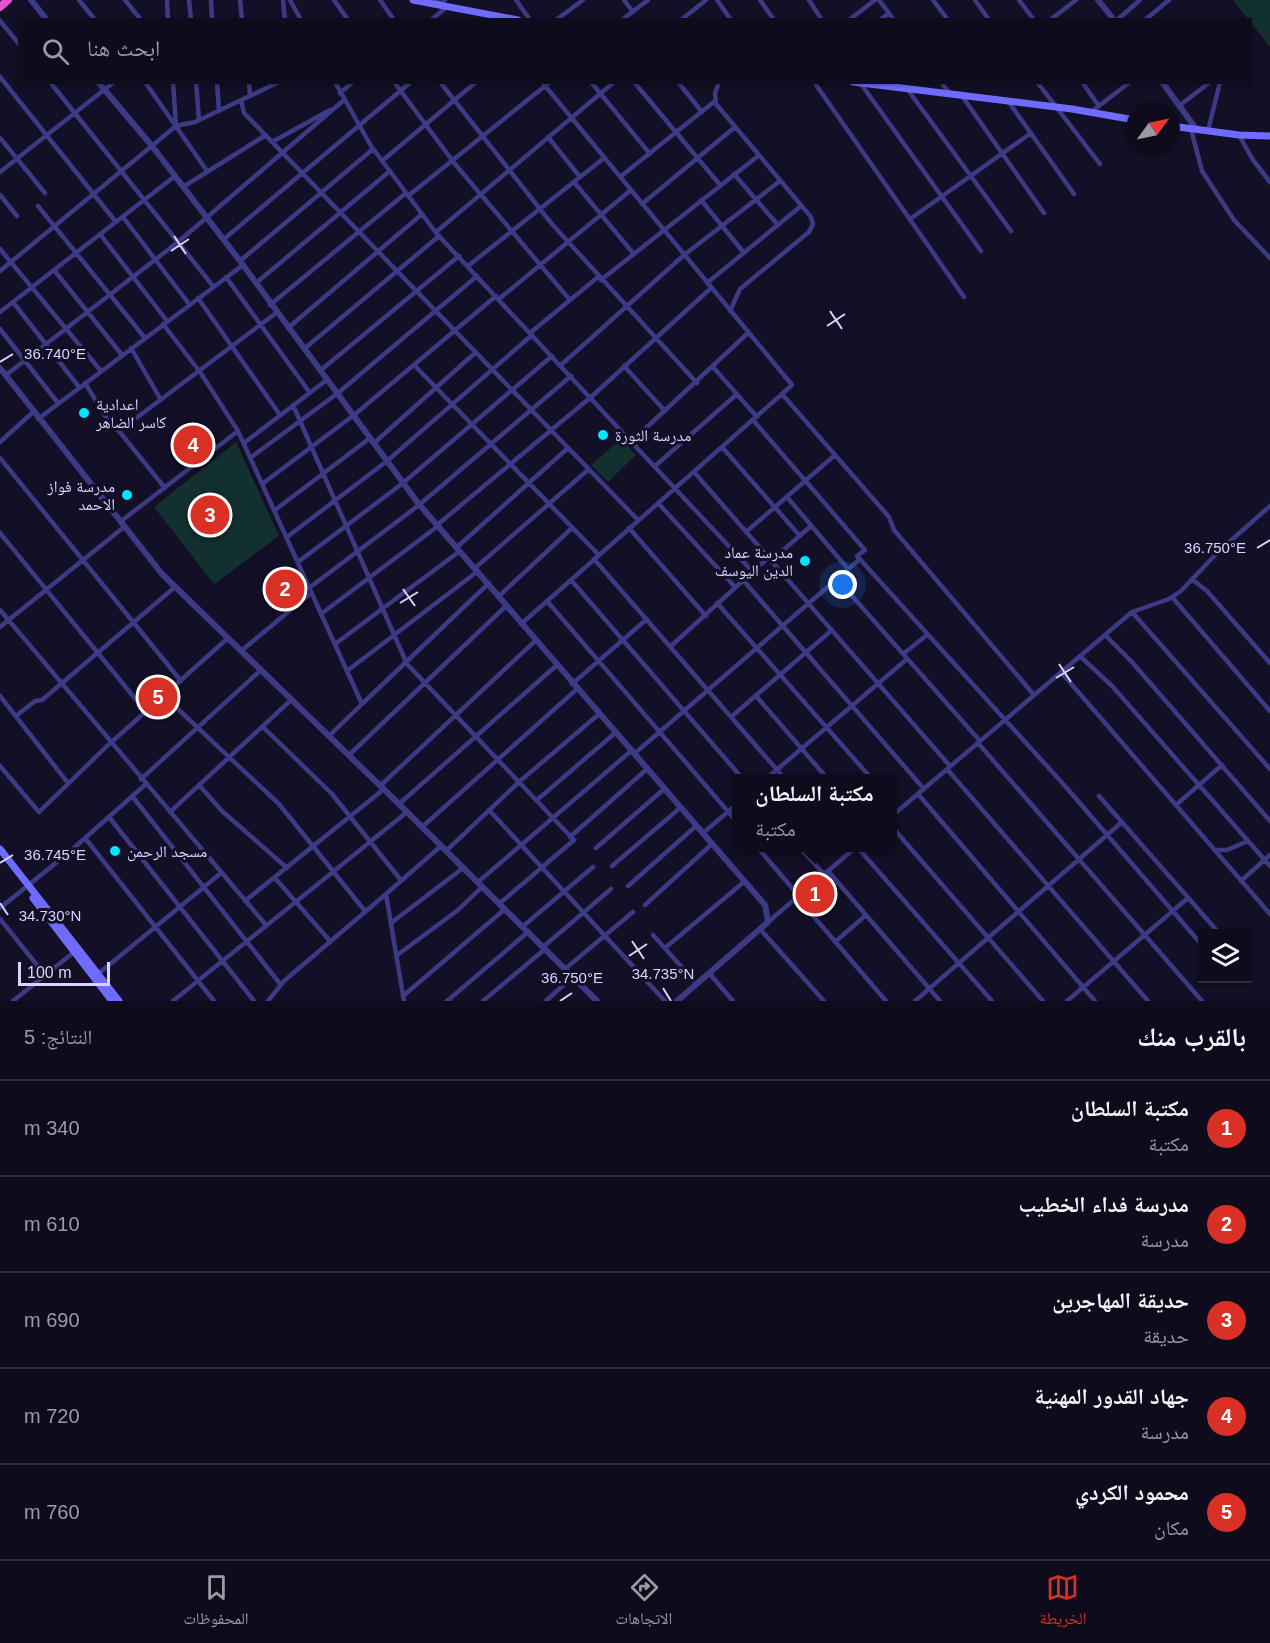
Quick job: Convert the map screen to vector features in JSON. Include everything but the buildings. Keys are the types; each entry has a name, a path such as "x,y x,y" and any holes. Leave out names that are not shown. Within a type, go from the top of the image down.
{"highway":[{"path":"0,7 8,0"}],"main road":[{"path":"413,0 442,3 493,17"},
{"path":"861,84 1055,107 1126,118"},
{"path":"1180,127 1239,135 1270,136"},
{"path":"0,849 108,999"},
{"path":"0,855 119,1001"}],"street":[{"path":"31,0 45,18"},
{"path":"79,0 93,18"},
{"path":"125,0 139,18"},
{"path":"167,0 168,18"},
{"path":"189,0 191,18"},
{"path":"211,0 212,18"},
{"path":"240,0 242,18"},
{"path":"282,0 285,18"},
{"path":"290,0 300,18"},
{"path":"334,0 347,18"},
{"path":"380,0 392,18"},
{"path":"516,0 529,18"},
{"path":"570,0 574,6"},
{"path":"559,18 583,0"},
{"path":"624,0 633,12"},
{"path":"684,18 706,0"},
{"path":"717,0 730,18"},
{"path":"760,0 773,18"},
{"path":"808,0 821,18"},
{"path":"852,18 877,0 893,18"},
{"path":"933,0 946,18"},
{"path":"975,0 988,18"},
{"path":"1020,0 1033,18"},
{"path":"1053,18 1076,0"},
{"path":"1098,0 1114,18 1140,0"},
{"path":"1147,18 1169,0"},
{"path":"625,18 644,1"},
{"path":"432,18 442,3"},
{"path":"883,18 889,13"},
{"path":"0,21 18,43"},
{"path":"0,77 116,222"},
{"path":"52,84 213,286"},
{"path":"100,84 152,146 224,239 270,305 328,379 420,505 765,905 768,922"},
{"path":"0,172 112,84"},
{"path":"146,84 207,171"},
{"path":"173,84 176,126"},
{"path":"196,84 199,120"},
{"path":"217,84 219,111"},
{"path":"249,84 250,96"},
{"path":"0,271 176,126 199,120 275,84"},
{"path":"336,84 373,149 437,234 753,572"},
{"path":"340,93 351,84"},
{"path":"395,84 452,161 570,300"},
{"path":"224,239 409,84"},
{"path":"442,84 568,243 697,383"},
{"path":"382,161 474,84"},
{"path":"270,305 546,84 571,118 792,385 521,624"},
{"path":"592,84 650,154"},
{"path":"304,349 397,271 480,194 612,84"},
{"path":"636,84 720,185"},
{"path":"680,84 702,112"},
{"path":"620,177 715,101 719,84"},
{"path":"815,84 964,297"},
{"path":"861,84 981,251"},
{"path":"944,84 951,94"},
{"path":"1038,84 1100,164"},
{"path":"1083,84 1099,106"},
{"path":"1091,112 1127,84"},
{"path":"1163,84 1176,102"},
{"path":"1180,105 1207,84"},
{"path":"1208,131 1220,84"},
{"path":"908,89 1011,231"},
{"path":"962,96 1044,213"},
{"path":"241,100 244,113 638,520"},
{"path":"6,375 66,328 88,314 178,242 284,154 344,100"},
{"path":"715,101 812,221 809,232 740,289 730,311"},
{"path":"1008,101 1074,194"},
{"path":"272,142 338,106"},
{"path":"1180,108 1194,129 1202,171 1234,220 1270,257"},
{"path":"642,204 735,128"},
{"path":"910,219 1030,133"},
{"path":"183,187 266,135"},
{"path":"1239,135 1253,160 1270,182"},
{"path":"549,137 580,177"},
{"path":"0,138 45,193"},
{"path":"38,419 226,277 373,149"},
{"path":"287,537 387,461 570,300 758,156"},
{"path":"468,266 604,158"},
{"path":"256,283 390,171"},
{"path":"734,174 778,225"},
{"path":"0,312 175,176"},
{"path":"561,365 684,255 780,181"},
{"path":"574,182 633,253"},
{"path":"262,484 354,415 454,331 568,243 631,190"},
{"path":"0,195 18,216"},
{"path":"701,200 744,253"},
{"path":"38,206 144,338"},
{"path":"707,283 801,206"},
{"path":"288,328 422,214"},
{"path":"123,217 189,304"},
{"path":"100,234 200,372 238,431 362,704"},
{"path":"0,249 101,371"},
{"path":"321,370 459,256"},
{"path":"54,270 122,355"},
{"path":"250,458 338,393 477,276"},
{"path":"226,277 310,393"},
{"path":"321,614 438,526 591,397 711,288"},
{"path":"198,298 280,415"},
{"path":"13,302 79,387"},
{"path":"120,431 276,313"},
{"path":"0,329 58,403"},
{"path":"632,441 697,383 748,333"},
{"path":"131,348 161,400"},
{"path":"275,510 372,440 476,352"},
{"path":"298,562 403,483 552,356"},
{"path":"414,364 572,528 780,774"},
{"path":"624,366 665,411"},
{"path":"0,368 122,525 175,587 382,787 597,1001"},
{"path":"713,368 737,394 805,481 865,550 857,556 1198,939"},
{"path":"241,651 357,552 420,505 571,376"},
{"path":"244,443 328,379"},
{"path":"84,383 112,427 120,431 165,488"},
{"path":"655,466 737,394"},
{"path":"782,394 889,517 894,530 1034,695"},
{"path":"293,405 407,664 452,714 457,714 574,840 404,999"},
{"path":"0,442 33,412"},
{"path":"0,627 47,591 165,488 238,431"},
{"path":"722,447 800,536"},
{"path":"335,644 458,549 568,448"},
{"path":"746,532 836,455"},
{"path":"0,458 181,681"},
{"path":"347,671 477,570 589,469"},
{"path":"694,472 832,630 1148,1001"},
{"path":"787,497 848,569"},
{"path":"658,503 735,587"},
{"path":"899,810 1132,612 1172,597 1193,580 1218,552 1270,506"},
{"path":"671,646 743,580 811,526"},
{"path":"499,596 572,528"},
{"path":"629,528 706,616"},
{"path":"0,533 146,712"},
{"path":"396,956 458,910 521,845 684,711 860,559"},
{"path":"837,579 1143,936 1202,1001"},
{"path":"571,580 738,774"},
{"path":"743,580 924,789"},
{"path":"1193,580 1222,608 1270,663"},
{"path":"329,736 407,664 489,583"},
{"path":"16,716 62,684 175,587"},
{"path":"1172,597 1270,711"},
{"path":"547,601 732,816"},
{"path":"717,603 868,774"},
{"path":"349,755 506,606"},
{"path":"0,610 110,744 266,926"},
{"path":"1132,612 1270,769"},
{"path":"422,827 498,759 599,660 647,619"},
{"path":"731,717 832,630"},
{"path":"772,774 878,684 927,635"},
{"path":"1104,635 1131,661 1270,821"},
{"path":"0,766 39,812 110,744 228,638"},
{"path":"245,901 350,817 536,641"},
{"path":"1080,656 1113,687 1270,866"},
{"path":"399,804 557,665"},
{"path":"141,779 261,670"},
{"path":"1061,672 1270,914"},
{"path":"0,696 68,783"},
{"path":"164,696 279,804 365,911"},
{"path":"756,696 824,774"},
{"path":"170,812 291,700"},
{"path":"268,1001 281,985 386,894 400,879 443,848 489,810 599,714"},
{"path":"263,727 332,794 400,879"},
{"path":"537,800 615,733"},
{"path":"1176,805 1222,765"},
{"path":"570,837 647,769"},
{"path":"0,908 146,784"},
{"path":"200,785 222,811 287,868"},
{"path":"596,848 664,789"},
{"path":"918,794 1095,1001"},
{"path":"132,796 281,985"},
{"path":"1099,796 1215,929"},
{"path":"612,866 680,808"},
{"path":"702,833 732,808"},
{"path":"489,810 665,1001"},
{"path":"173,1001 407,812"},
{"path":"109,817 254,1001"},
{"path":"915,1001 1122,822"},
{"path":"628,886 696,826"},
{"path":"897,833 1043,1001"},
{"path":"85,838 214,1001"},
{"path":"1215,850 1227,850 1248,841"},
{"path":"645,905 712,844"},
{"path":"761,852 886,1001"},
{"path":"804,852 866,915 940,1001"},
{"path":"860,852 992,1001"},
{"path":"677,1001 848,853"},
{"path":"1241,881 1270,855"},
{"path":"447,1001 564,891 593,867"},
{"path":"391,923 463,868"},
{"path":"98,974 221,873"},
{"path":"275,878 330,941"},
{"path":"665,948 744,882"},
{"path":"483,1001 611,889"},
{"path":"386,894 404,999"},
{"path":"1067,1001 1188,898"},
{"path":"565,969 633,912"},
{"path":"835,942 866,915"},
{"path":"0,919 45,975"},
{"path":"760,929 824,1001"},
{"path":"653,935 697,984"},
{"path":"13,1001 75,952"},
{"path":"709,973 733,1001"},
{"path":"546,1001 572,977"}],"green space":[{"path":"1233,0 1270,0 1270,47 1252,24 1252,18 1247,18"},
{"path":"621,439 636,455 608,482 591,465"},
{"path":"236,442 279,536 214,584 154,507"}],"place":[{"name":"اعدادية كاسر الضاهر","path":"84,413"},
{"name":"مدرسة الثورة","path":"603,435"},
{"name":"جهاد القدور المهنية","path":"193,445"},
{"name":"مدرسة فواز الاحمد","path":"127,495"},
{"name":"حديقة المهاجرين","path":"210,515"},
{"name":"مدرسة عماد الدين اليوسف","path":"805,561"},
{"name":"مدرسة فداء الخطيب","path":"285,589"},
{"name":"محمود الكردي","path":"158,697"},
{"name":"مسجد الرحمن","path":"115,851"},
{"name":"مكتبة السلطان","path":"815,894"}]}
